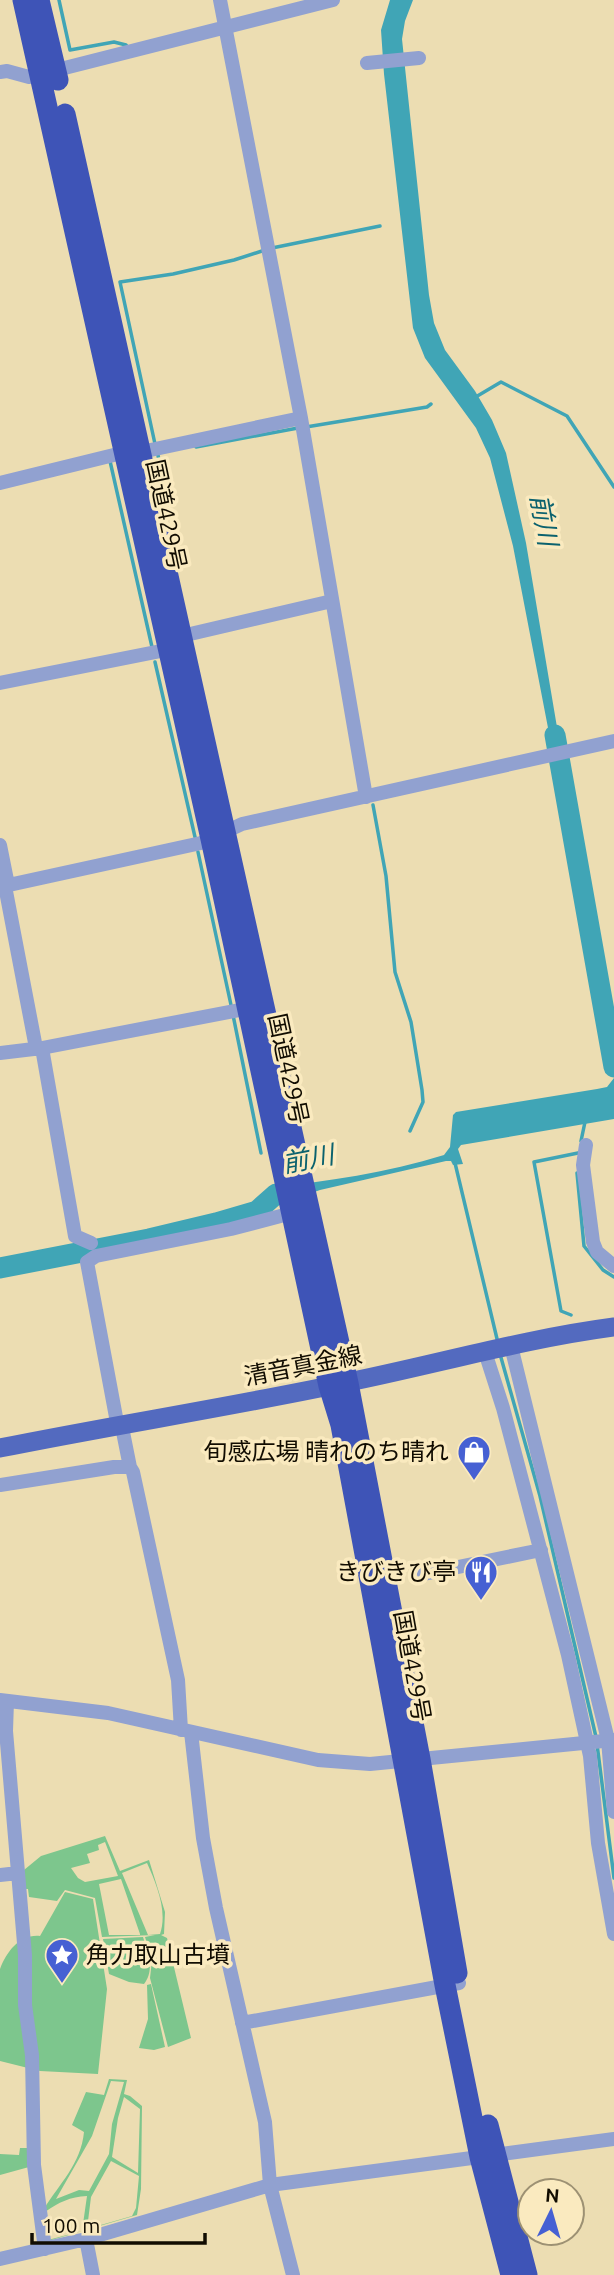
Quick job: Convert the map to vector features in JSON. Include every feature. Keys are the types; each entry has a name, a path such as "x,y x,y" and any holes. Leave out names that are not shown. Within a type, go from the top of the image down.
{"highway":[{"name":"国道429号","path":"23,0 48,72 145,450 175,643 338,1385 452,1984 511,2275"},
{"name":"国道429号","path":"39,0 48,72"},
{"name":"国道429号","path":"487,2156 527,2275"}],"main road":[{"name":"清音真金線","path":"0,1448 338,1385 499,1349 614,1327"}],"street":[{"path":"220,0 302,424 366,797"},
{"path":"0,72 7,71 29,77 224,25 333,0"},
{"path":"369,63 417,58"},
{"path":"0,483 145,450 302,424"},
{"path":"0,683 175,643 332,601"},
{"path":"4,886 192,845 242,824 614,741"},
{"path":"0,845 4,886 75,1236 91,1243"},
{"path":"0,1053 256,1007"},
{"path":"586,1145 583,1165 593,1242 597,1252 614,1266"},
{"path":"293,2275 270,2185 265,2122 216,1908 178,1680 133,1472 119,1424 87,1262 96,1256 231,1229 297,1208"},
{"path":"499,1349 503,1408 568,1655 600,1742 593,1779 598,1843 614,1934"},
{"path":"499,1349 600,1742 614,1812"},
{"path":"0,1485 114,1467 130,1467"},
{"path":"424,1574 541,1549"},
{"path":"45,2249 34,2165 32,2055 25,2005 25,1955 3,1700 108,1713 336,1763 370,1764 600,1742"},
{"path":"0,1875 18,1873"},
{"path":"242,2023 452,1984"},
{"path":"0,2259 86,2239 270,2185 614,2139"},
{"path":"86,2239 93,2275"}],"green space":[{"path":"105,1836 120,1871 149,1860 165,1912 164,1934 161,1935 167,1938 191,2038 168,2047 150,1978 152,1960 145,1937 155,1935 102,1937 95,1898 65,1890 57,1901 29,1897 28,1889 24,1889 24,1870 41,1856","holes":["105,1842 118,1876 85,1882 78,1878 71,1868 90,1863 87,1854 99,1850 98,1845","147,1863 162,1907 160,1934 148,1935 122,1873","121,1879 140,1935 109,1935 99,1884"]},
{"path":"65,1892 93,1899 107,1989 98,2074 40,2071 0,2061 0,1969 15,1945 26,1938 40,1936"},
{"path":"143,1937 150,1967 144,1984 129,1982 109,1974 103,1939"},
{"path":"151,1984 165,2047 154,2050 139,2048 148,2019 147,1985"},
{"path":"109,2079 127,2080 124,2094 142,2106 141,2189 137,2215 48,2241 44,2209 74,2164 82,2143 84,2132 72,2125 86,2092 104,2095","holes":["111,2081 124,2082 112,2124 109,2154 89,2191 79,2190 56,2199 92,2136","124,2097 140,2109 138,2173 112,2157","111,2161 139,2176 136,2208 132,2216 87,2229 91,2197","87,2196 82,2231 48,2240 45,2212 55,2205"]},
{"path":"20,2148 30,2148 29,2167 0,2175 0,2154 19,2155"}],"water":[{"path":"390,0 413,0 402,39 434,323 445,350 492,420 506,453 526,543 562,757 554,759 513,546 490,458 476,428 425,358 413,328 384,74 381,30"},
{"path":"614,1078 614,1119 461,1145 458,1149 463,1164 453,1165 451,1161 446,1161 320,1190 254,1214 253,1209 268,1188 379,1172 444,1155 450,1147 453,1115 456,1112 607,1087"}],"waterway":[{"path":"59,0 70,50 114,42 128,48"},
{"path":"272,248 380,226"},
{"path":"155,444 120,282 173,274 265,250"},
{"path":"474,398 501,382 567,416 614,487"},
{"path":"306,427 427,407 431,404"},
{"path":"196,447 298,428"},
{"path":"157,451 162,473"},
{"path":"110,461 152,647"},
{"path":"155,662 195,837"},
{"name":"前川","path":"555,735 614,1067"},
{"path":"373,805 386,876 395,972 411,1022 422,1090 423,1102 410,1131"},
{"path":"198,852 231,1005"},
{"path":"233,1015 261,1153"},
{"path":"581,1141 585,1122"},
{"path":"571,1315 561,1311 534,1162 578,1153"},
{"path":"455,1163 498,1343"},
{"path":"577,1173 584,1246 603,1270 614,1277"},
{"name":"前川","path":"0,1268 216,1223 257,1211 276,1194"},
{"path":"500,1354 540,1496 596,1737"},
{"path":"597,1744 614,1878"}],"place":[{"name":"旬感広場 晴れのち晴れ","path":"474,1482"},
{"name":"きびきび亭","path":"481,1602"},
{"name":"角力取山古墳","path":"62,1985"}]}
